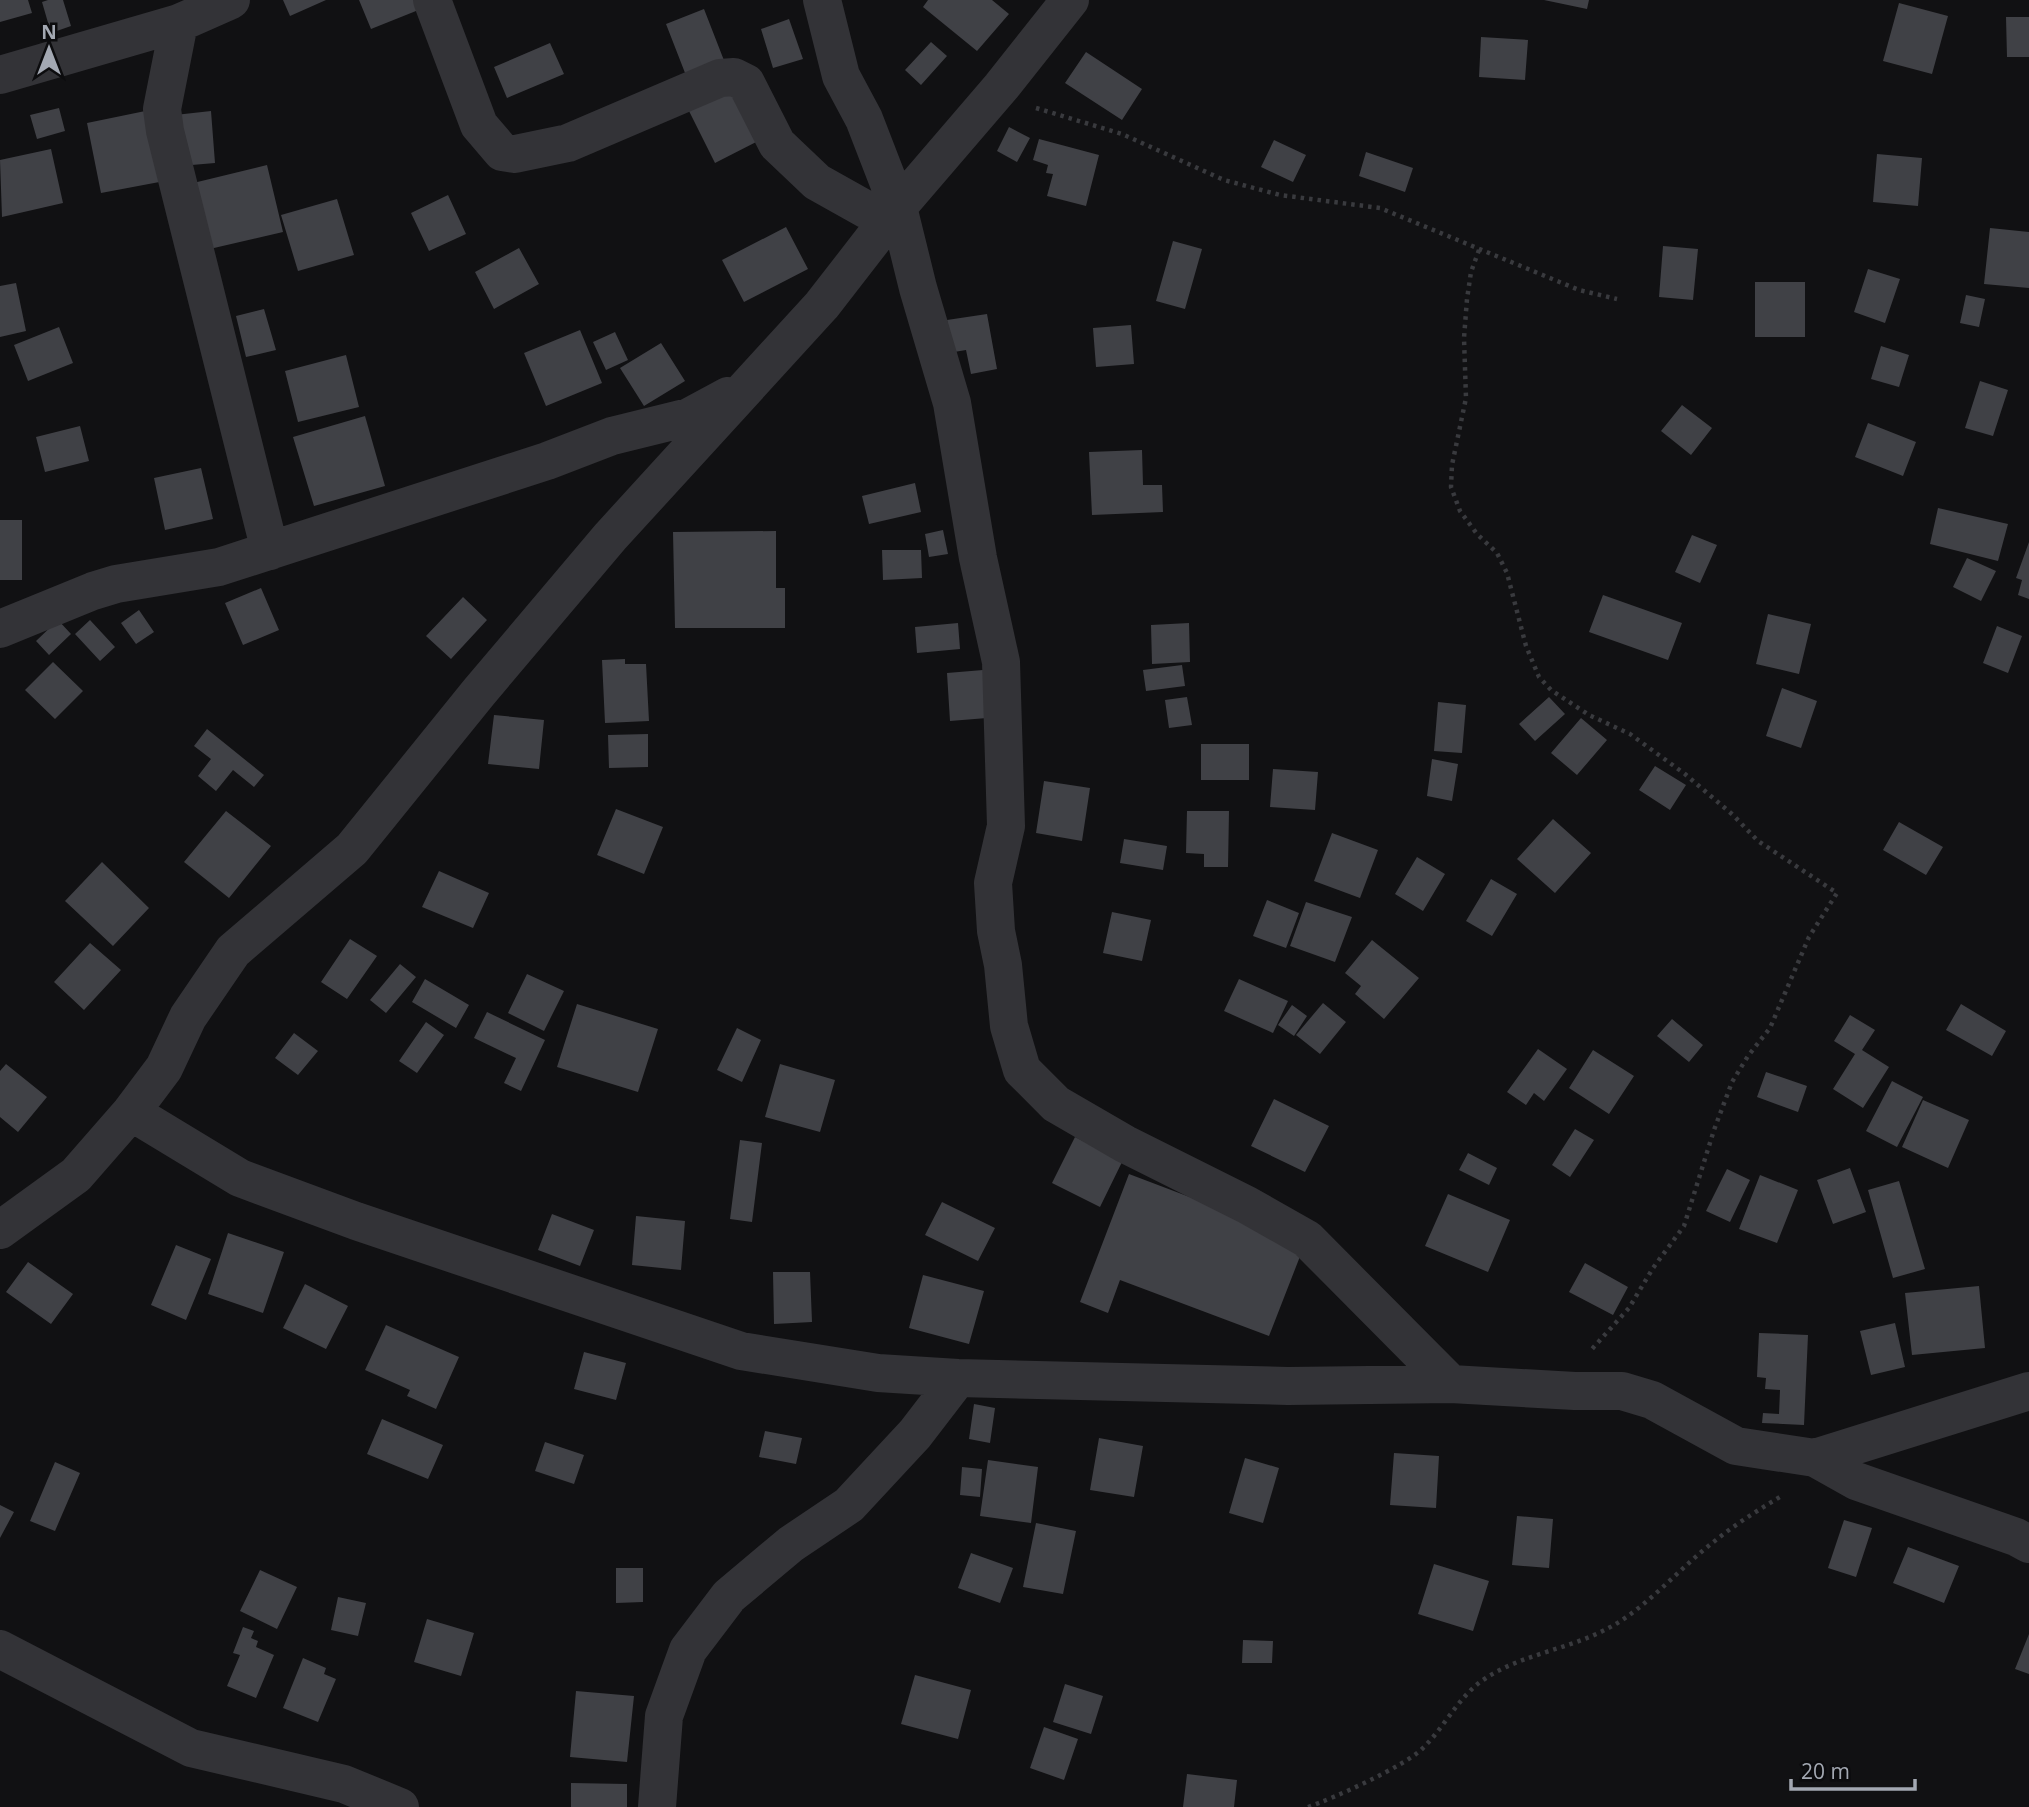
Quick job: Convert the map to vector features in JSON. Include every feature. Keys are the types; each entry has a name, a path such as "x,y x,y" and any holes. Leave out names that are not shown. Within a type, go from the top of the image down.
{"street":[{"path":"0,75 179,23 231,0"},
{"path":"432,0 479,125 502,152 515,154 568,143 720,78 734,77 746,83 777,144 817,182 867,210 898,207"},
{"path":"822,0 841,76 864,119 898,207 918,288 952,402 978,558 1001,662 1006,827 993,883 996,931 1003,965 1009,1026 1022,1070 1056,1104 1125,1144 1247,1205 1307,1239 1451,1384"},
{"path":"0,1230 76,1175 131,1112 164,1068 188,1017 233,951 352,849 479,692 610,537 822,305 898,207 1001,87 1070,0"},
{"path":"179,23 162,109 165,131 270,551"},
{"path":"0,629 93,591 116,584 219,567 547,461 612,436 689,417 752,383"},
{"path":"131,1112 240,1178 356,1221 741,1351 878,1373 958,1378 1288,1386 1451,1384 1622,1391 1652,1400 1736,1446 1815,1458 1856,1481 1924,1503 2029,1544"},
{"path":"657,1807 664,1716 688,1650 729,1596 791,1545 849,1505 915,1434 958,1378"},
{"path":"1815,1458 2029,1391"},
{"path":"0,1649 191,1748 344,1784 400,1807"}],"path":[{"path":"1001,87 1024,104 1122,134 1224,180 1280,195 1380,208 1579,290 1617,299"},
{"path":"1479,250 1471,272 1467,299 1464,338 1466,398 1452,466 1451,487 1460,511 1477,534 1497,553 1507,573 1526,646 1539,677 1551,690 1590,715 1630,734 1685,774 1733,815 1758,841 1837,893 1809,937 1770,1028 1732,1082 1684,1226 1653,1268 1629,1308 1553,1389"},
{"path":"1308,1807 1329,1800 1421,1750 1465,1696 1486,1678 1524,1660 1584,1642 1617,1624 1716,1540 1803,1483 1815,1458"}],"building":[{"path":"0,0 28,0 32,13 0,22"},
{"path":"63,0 71,26 51,33 42,2"},
{"path":"283,0 326,0 290,16"},
{"path":"359,0 417,0 421,9 371,29"},
{"path":"928,0 992,0 1009,14 977,51 923,7"},
{"path":"1544,0 1589,0 1587,9"},
{"path":"1899,3 1948,16 1932,74 1883,61"},
{"path":"704,9 725,63 687,78 666,24"},
{"path":"2006,17 2029,17 2029,57 2007,57"},
{"path":"789,19 803,59 773,68 761,29"},
{"path":"1481,37 1528,40 1525,80 1479,77"},
{"path":"931,42 947,56 921,85 905,70"},
{"path":"550,43 564,74 507,98 494,67"},
{"path":"1086,52 1142,89 1122,120 1065,83"},
{"path":"736,88 762,139 715,163 689,111"},
{"path":"59,108 65,131 37,139 30,115"},
{"path":"155,109 170,180 101,193 87,123"},
{"path":"211,111 215,163 180,166 175,115"},
{"path":"1009,127 1030,138 1017,162 997,151"},
{"path":"1039,139 1099,155 1086,206 1047,196 1053,174 1046,173 1048,165 1033,160"},
{"path":"1274,140 1306,155 1293,182 1261,167"},
{"path":"51,149 63,203 2,217 0,160"},
{"path":"1366,152 1413,168 1405,192 1359,176"},
{"path":"1877,154 1922,158 1918,206 1873,202"},
{"path":"267,165 283,232 201,251 185,185"},
{"path":"448,195 466,234 429,251 411,213"},
{"path":"337,199 354,255 298,271 281,215"},
{"path":"786,227 808,269 744,302 722,260"},
{"path":"1990,228 2029,232 2029,288 1984,284"},
{"path":"1173,241 1202,249 1185,309 1156,301"},
{"path":"1663,246 1698,249 1693,300 1659,297"},
{"path":"519,248 539,284 494,309 475,272"},
{"path":"1868,269 1900,279 1885,323 1854,312"},
{"path":"1755,282 1805,282 1805,337 1755,337"},
{"path":"16,283 26,331 0,337 0,286"},
{"path":"1966,295 1985,299 1979,327 1960,323"},
{"path":"264,309 276,350 246,357 236,316"},
{"path":"987,314 997,369 971,374 966,350 954,352 947,320"},
{"path":"1131,325 1134,364 1096,367 1093,328"},
{"path":"59,327 73,363 28,381 14,345"},
{"path":"580,330 602,383 546,406 524,353"},
{"path":"615,332 628,360 606,370 593,342"},
{"path":"661,343 685,381 644,406 620,368"},
{"path":"1881,346 1909,355 1899,387 1871,379"},
{"path":"346,355 359,407 298,422 285,371"},
{"path":"1980,381 2008,390 1993,436 1965,428"},
{"path":"1682,405 1712,428 1691,455 1661,431"},
{"path":"365,416 385,486 314,506 293,437"},
{"path":"1868,423 1916,442 1903,476 1855,457"},
{"path":"80,426 89,461 45,472 36,437"},
{"path":"1142,450 1143,485 1162,485 1163,512 1092,515 1089,452"},
{"path":"201,468 213,519 165,530 154,478"},
{"path":"915,483 921,512 869,524 862,496"},
{"path":"1938,508 2008,524 1998,561 1930,544"},
{"path":"0,520 22,520 22,580 0,580"},
{"path":"943,530 948,554 929,557 925,534"},
{"path":"776,531 776,588 785,588 785,628 675,628 673,532"},
{"path":"1692,535 1717,545 1700,583 1675,572"},
{"path":"2029,542 2029,599 2018,595 2022,580 2016,578"},
{"path":"882,550 921,550 922,578 883,580"},
{"path":"1967,558 1996,571 1981,601 1953,587"},
{"path":"261,588 279,630 243,645 225,603"},
{"path":"1603,595 1682,623 1668,660 1589,632"},
{"path":"463,597 487,620 451,659 426,636"},
{"path":"139,610 154,632 136,644 121,623"},
{"path":"1768,614 1811,624 1799,674 1756,664"},
{"path":"58,620 71,634 49,655 36,641"},
{"path":"90,620 115,647 100,661 75,634"},
{"path":"958,623 960,649 917,653 915,627"},
{"path":"1189,623 1190,662 1152,664 1151,625"},
{"path":"1997,626 2022,636 2008,673 1983,663"},
{"path":"625,659 625,664 646,664 649,721 605,723 602,660"},
{"path":"53,662 83,691 55,719 25,690"},
{"path":"1182,665 1185,686 1146,691 1143,670"},
{"path":"983,670 987,718 950,721 947,673"},
{"path":"1782,688 1817,701 1801,748 1766,736"},
{"path":"1187,697 1192,725 1169,728 1165,700"},
{"path":"1549,697 1565,714 1535,741 1519,724"},
{"path":"1438,702 1466,705 1462,753 1434,751"},
{"path":"494,715 544,720 539,769 488,764"},
{"path":"1581,718 1607,740 1577,775 1551,753"},
{"path":"207,729 264,775 254,787 233,770 216,791 198,776 211,759 194,746"},
{"path":"648,734 648,767 609,768 608,735"},
{"path":"1201,744 1249,744 1249,780 1201,780"},
{"path":"1432,759 1458,764 1452,801 1427,796"},
{"path":"1655,766 1686,785 1670,810 1639,790"},
{"path":"1273,769 1318,772 1315,810 1270,807"},
{"path":"1044,781 1090,788 1082,841 1036,833"},
{"path":"616,809 663,827 644,874 597,855"},
{"path":"226,811 271,846 229,898 184,862"},
{"path":"1187,811 1229,811 1228,867 1204,867 1204,854 1186,853"},
{"path":"1553,819 1591,853 1555,893 1517,859"},
{"path":"1899,822 1943,847 1926,875 1883,850"},
{"path":"1332,833 1378,850 1360,898 1314,881"},
{"path":"1124,839 1167,846 1163,870 1120,863"},
{"path":"1417,857 1445,874 1423,911 1395,894"},
{"path":"102,862 149,908 113,946 65,901"},
{"path":"439,871 489,893 473,928 422,907"},
{"path":"1491,879 1517,894 1492,936 1466,921"},
{"path":"1267,900 1299,913 1286,948 1253,936"},
{"path":"1306,902 1352,917 1335,962 1290,946"},
{"path":"1112,912 1151,920 1142,961 1103,953"},
{"path":"350,939 377,956 347,999 321,982"},
{"path":"1372,940 1419,978 1384,1019 1355,994 1361,986 1345,973"},
{"path":"90,943 121,970 84,1010 54,982"},
{"path":"400,964 416,977 386,1013 370,1000"},
{"path":"527,974 564,991 544,1031 508,1013"},
{"path":"425,979 469,1005 456,1028 412,1002"},
{"path":"1239,979 1288,1001 1273,1033 1224,1011"},
{"path":"1323,1003 1346,1022 1320,1054 1296,1035"},
{"path":"577,1004 658,1029 638,1092 557,1067"},
{"path":"1961,1004 2006,1031 1992,1056 1946,1030"},
{"path":"1292,1005 1307,1016 1294,1036 1278,1025"},
{"path":"487,1012 545,1040 521,1091 504,1083 516,1058 474,1038"},
{"path":"1850,1015 1875,1030 1862,1050 1889,1067 1863,1108 1833,1089 1855,1054 1834,1041"},
{"path":"1672,1019 1703,1045 1689,1062 1657,1036"},
{"path":"426,1022 444,1035 417,1073 399,1061"},
{"path":"737,1028 761,1040 742,1082 717,1070"},
{"path":"294,1033 318,1051 298,1075 275,1058"},
{"path":"1538,1049 1567,1069 1544,1101 1534,1093 1526,1105 1507,1092"},
{"path":"1593,1050 1634,1076 1609,1114 1569,1088"},
{"path":"6,1064 47,1097 18,1132 0,1117 0,1071"},
{"path":"780,1064 835,1080 820,1132 765,1117"},
{"path":"1766,1072 1807,1086 1798,1112 1757,1097"},
{"path":"1892,1081 1923,1097 1897,1147 1866,1131"},
{"path":"1274,1099 1329,1126 1305,1172 1251,1146"},
{"path":"1923,1100 1969,1120 1948,1168 1902,1147"},
{"path":"1575,1129 1594,1140 1570,1177 1552,1165"},
{"path":"1075,1137 1123,1160 1100,1207 1052,1183"},
{"path":"740,1140 762,1143 752,1222 730,1219"},
{"path":"1468,1153 1497,1168 1489,1185 1459,1170"},
{"path":"1850,1168 1866,1212 1833,1224 1817,1180"},
{"path":"1727,1169 1750,1180 1730,1222 1706,1211"},
{"path":"1129,1174 1306,1241 1269,1336 1120,1280 1108,1313 1080,1302"},
{"path":"1760,1175 1798,1190 1777,1243 1739,1229"},
{"path":"1899,1181 1925,1269 1893,1278 1868,1190"},
{"path":"1448,1194 1510,1220 1488,1272 1425,1246"},
{"path":"942,1202 995,1228 978,1261 925,1235"},
{"path":"552,1214 594,1230 580,1266 538,1250"},
{"path":"636,1216 685,1221 681,1270 632,1265"},
{"path":"228,1233 284,1252 263,1313 208,1294"},
{"path":"176,1245 211,1259 186,1320 151,1305"},
{"path":"28,1262 73,1294 51,1324 6,1292"},
{"path":"1585,1263 1628,1287 1613,1315 1569,1292"},
{"path":"773,1272 810,1272 812,1322 774,1324"},
{"path":"923,1275 984,1291 969,1344 909,1328"},
{"path":"305,1284 348,1306 326,1349 283,1328"},
{"path":"1979,1286 1985,1348 1912,1355 1905,1293"},
{"path":"1895,1323 1905,1367 1871,1375 1860,1331"},
{"path":"386,1325 459,1357 436,1409 407,1396 410,1390 365,1370"},
{"path":"1759,1333 1808,1335 1804,1425 1762,1423 1763,1413 1779,1414 1780,1390 1765,1389 1766,1378 1757,1377"},
{"path":"584,1352 626,1363 616,1400 574,1389"},
{"path":"974,1404 995,1408 990,1443 969,1439"},
{"path":"382,1419 443,1445 428,1479 367,1454"},
{"path":"765,1431 802,1438 796,1464 759,1457"},
{"path":"1099,1438 1143,1446 1134,1497 1090,1490"},
{"path":"545,1442 584,1455 574,1484 535,1471"},
{"path":"1394,1453 1439,1456 1436,1508 1390,1505"},
{"path":"1245,1458 1279,1468 1263,1523 1229,1513"},
{"path":"988,1460 1038,1467 1031,1523 980,1516"},
{"path":"55,1462 80,1473 55,1531 30,1521"},
{"path":"962,1467 982,1469 980,1497 960,1495"},
{"path":"0,1505 14,1512 0,1538"},
{"path":"1517,1516 1553,1519 1549,1568 1512,1565"},
{"path":"1844,1520 1872,1528 1856,1577 1828,1568"},
{"path":"1036,1523 1076,1531 1063,1594 1023,1587"},
{"path":"1908,1547 1959,1566 1944,1603 1893,1583"},
{"path":"971,1553 1013,1568 1000,1603 958,1588"},
{"path":"1434,1564 1489,1581 1473,1631 1418,1614"},
{"path":"616,1568 643,1568 643,1602 616,1603"},
{"path":"260,1570 297,1587 277,1629 240,1611"},
{"path":"338,1597 366,1603 358,1636 331,1630"},
{"path":"427,1619 474,1633 461,1676 414,1662"},
{"path":"243,1627 254,1631 251,1638 258,1641 256,1647 274,1655 256,1698 227,1686 240,1655 233,1653"},
{"path":"2029,1634 2029,1674 2015,1669"},
{"path":"1243,1640 1273,1641 1272,1663 1242,1663"},
{"path":"303,1658 326,1668 324,1674 336,1679 318,1722 283,1708"},
{"path":"915,1675 971,1690 958,1739 901,1724"},
{"path":"1065,1684 1103,1696 1091,1734 1053,1722"},
{"path":"576,1691 634,1696 627,1762 570,1757"},
{"path":"1044,1727 1078,1739 1064,1780 1030,1768"},
{"path":"1187,1774 1237,1780 1234,1807 1183,1807"},
{"path":"571,1783 627,1784 627,1807 571,1807"}]}
